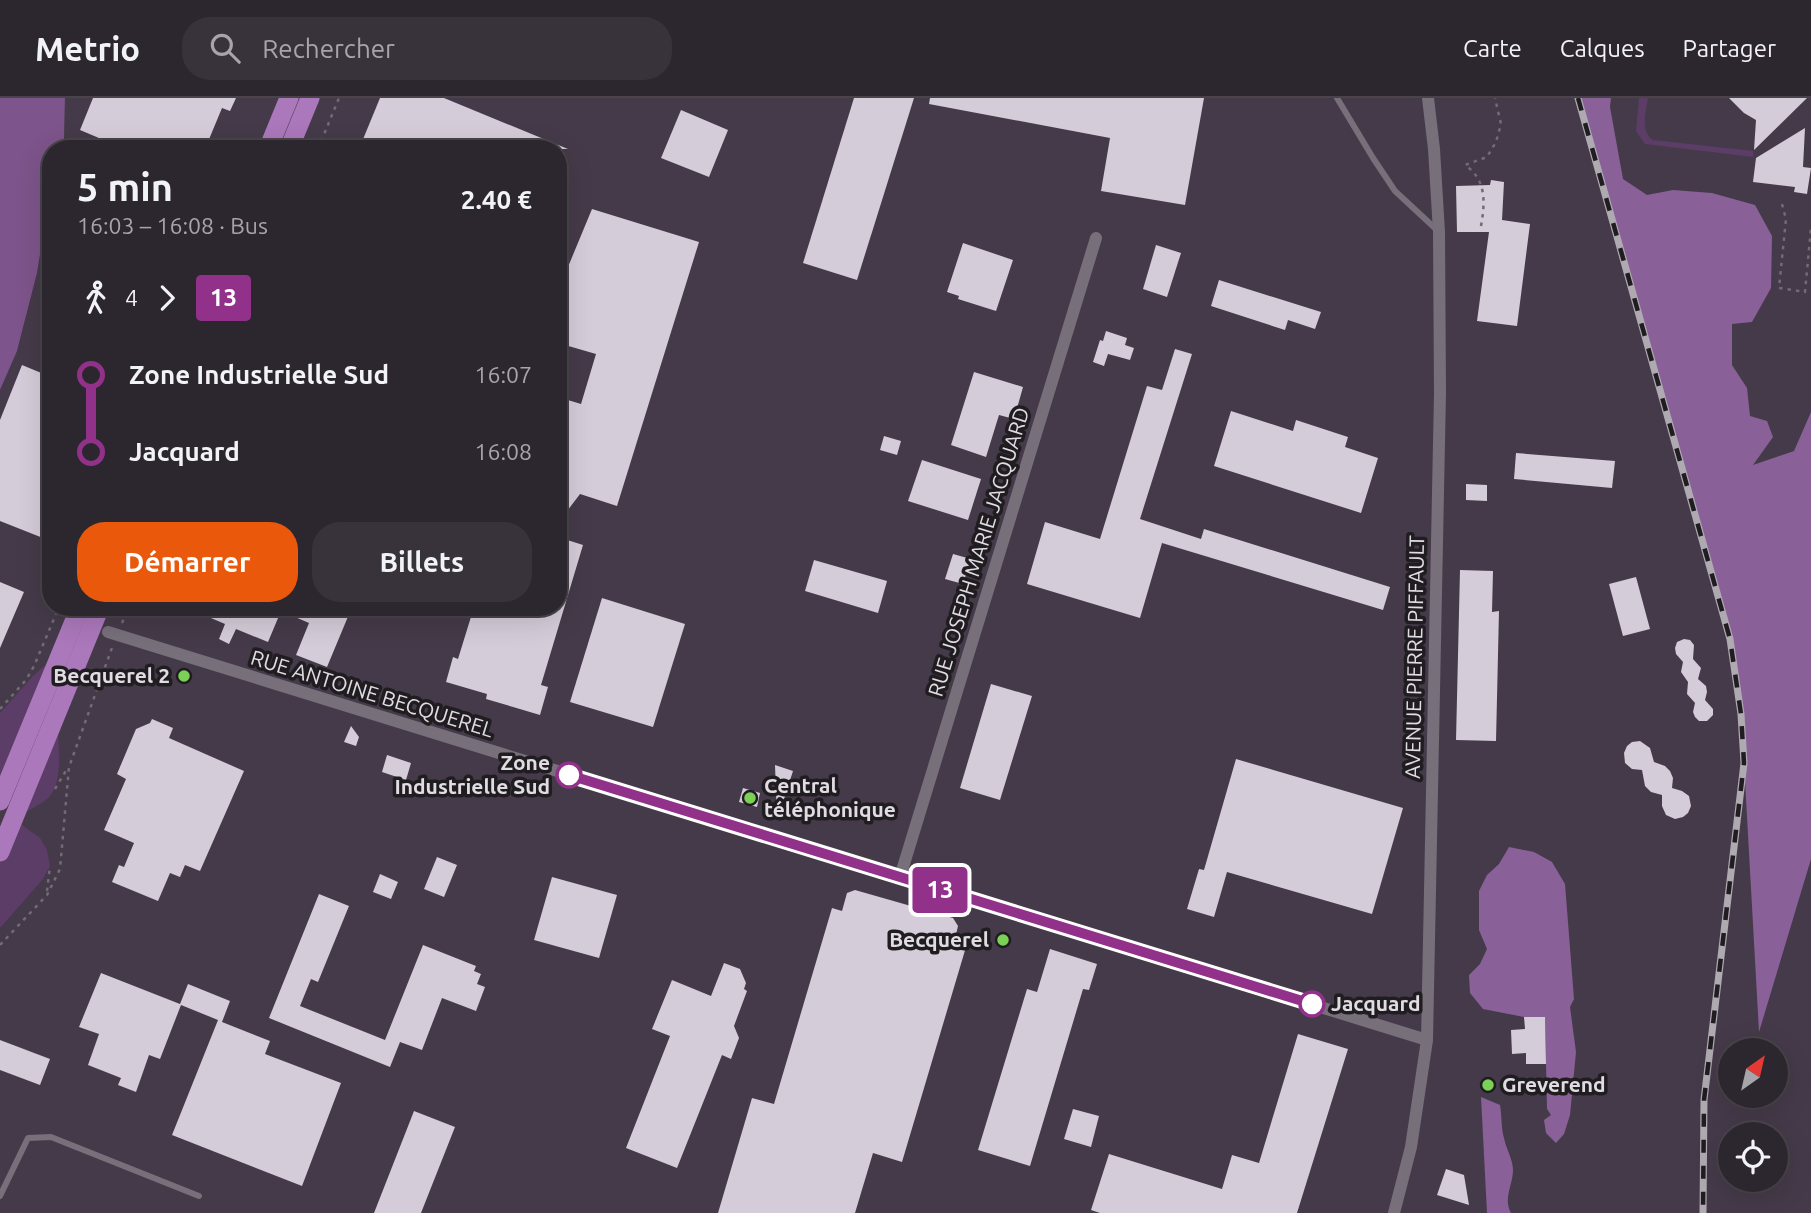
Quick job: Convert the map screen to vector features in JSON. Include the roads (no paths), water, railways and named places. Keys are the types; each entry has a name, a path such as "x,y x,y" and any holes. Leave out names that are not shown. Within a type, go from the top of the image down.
{"main road":[{"path":"272,140 289,98"},
{"path":"293,140 310,98"},
{"path":"0,801 76,616"},
{"path":"0,852 7,816 96,616"}],"street":[{"name":"AVENUE PIERRE PIFFAULT","path":"1394,1213 1411,1147 1427,1040 1440,401 1439,232 1428,98"},
{"name":"RUE JOSEPH MARIE JACQUARD","path":"900,877 1096,238"},
{"name":"RUE ANTOINE BECQUEREL","path":"113,633 1427,1040"}],"lane":[{"path":"1337,98 1395,191 1439,232"},
{"path":"0,1196 28,1138 51,1137 199,1196"}],"railway":[{"path":"1578,98 1730,639 1741,714 1744,763 1704,1100 1703,1213"}],"place":[{"name":"Becquerel 2","path":"184,676"},
{"name":"Zone Industrielle Sud","path":"569,775"},
{"name":"Central téléphonique","path":"750,798"},
{"name":"Becquerel","path":"1003,940"},
{"name":"Jacquard","path":"1312,1004"},
{"name":"Greverend","path":"1488,1085"}]}
